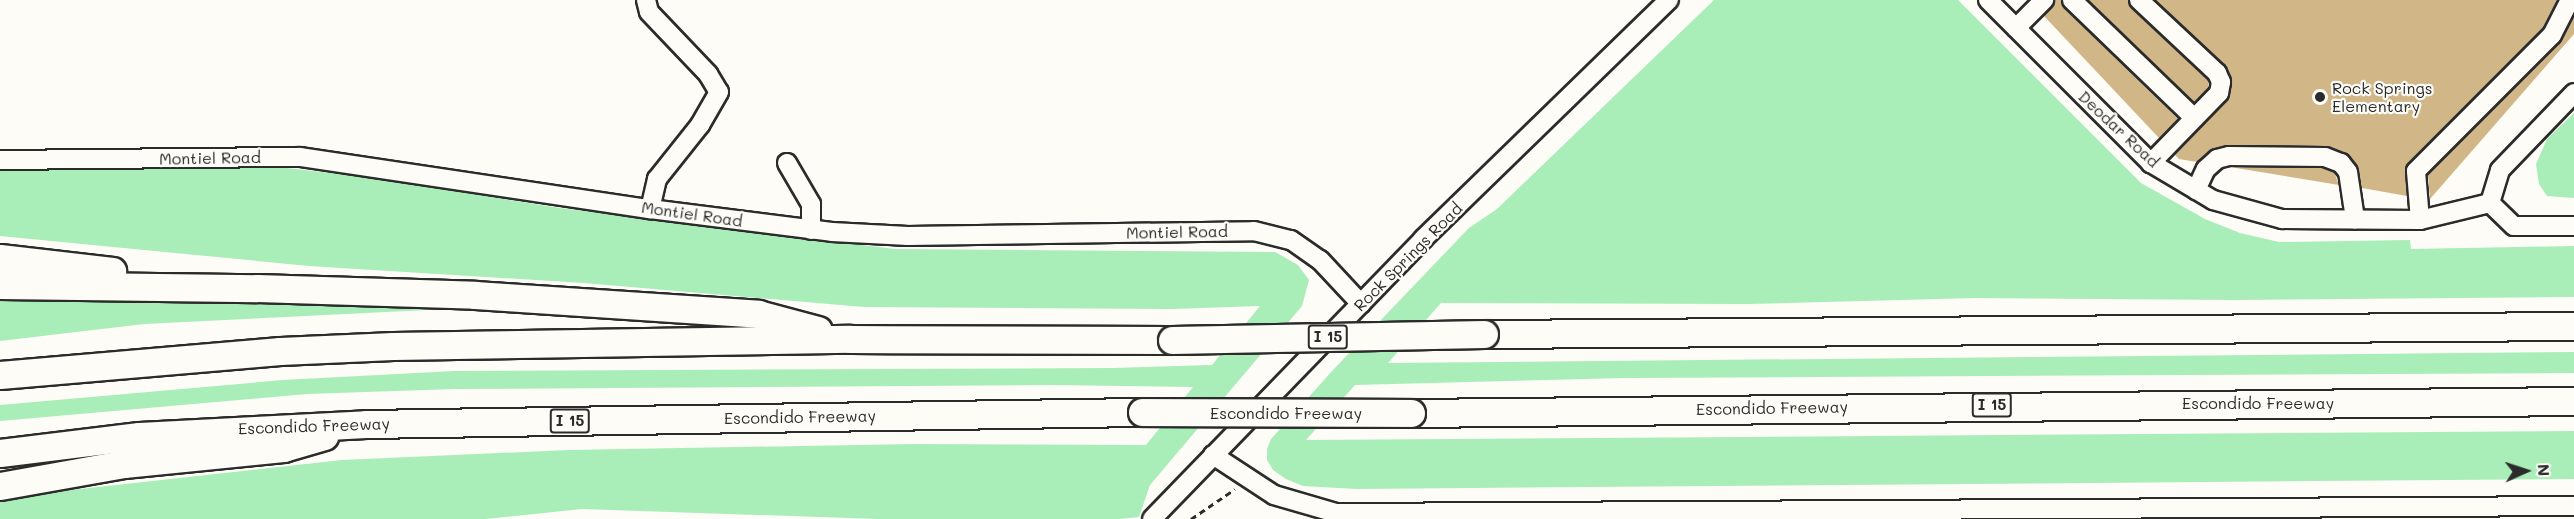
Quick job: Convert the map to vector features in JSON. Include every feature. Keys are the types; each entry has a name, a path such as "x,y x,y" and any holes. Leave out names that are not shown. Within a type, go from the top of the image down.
{"highway":[{"path":"0,258 257,288"},
{"path":"0,285 257,288 475,295 758,314 850,339"},
{"name":"I 15","path":"0,375 280,351 370,347 850,339 1172,340 1484,334 2574,326"},
{"name":"Escondido Freeway","path":"0,453 139,436 366,424 1142,412 1411,413 2574,401"},
{"path":"0,486 124,464 284,448 366,424"}],"street":[{"path":"646,0 649,12 708,74 718,92 700,125 657,178 650,209"},
{"name":"Rock Springs Road","path":"1152,519 1423,239 1669,0"},
{"name":"Deodar Road","path":"1988,0 2151,163 2213,200 2282,219 2420,220 2490,203"},
{"path":"2016,28 2044,0"},
{"path":"2072,0 2194,118"},
{"path":"2139,0 2217,74 2221,82 2219,93 2151,163"},
{"path":"2420,220 2416,171 2552,35 2570,0"},
{"path":"2574,93 2500,170 2490,203 2514,226 2574,226"},
{"path":"2196,190 2206,169 2217,159 2229,156 2325,157 2340,163 2348,172 2355,219"},
{"name":"Montiel Road","path":"0,159 300,157 650,209 811,230 908,236 1254,231 1291,240 1320,260 1361,304"},
{"path":"788,163 811,204 811,230"},
{"path":"1213,455 1274,495 1336,513 2439,512 2574,506"}],"green space":[{"path":"1714,0 1958,0 2141,183 2205,219 2240,233 2279,242 2410,240 2411,249 2574,246 2574,297 2239,300 1975,298 1747,304 1441,303 1388,363 2574,352 2574,373 1625,378 1355,385 1306,440 2574,431 2574,479 1356,489 1303,486 1286,479 1273,470 1267,460 1267,449 1271,439 1333,370 1469,228 1497,209"},
{"path":"2574,113 2574,198 2547,196 2539,184 2536,164 2547,139"},
{"path":"270,166 373,178 560,208 895,249 1275,252 1298,265 1309,280 1302,306 1150,485 1139,517 1119,519 878,519 582,509 486,519 0,519 0,502 71,490 342,460 569,450 914,444 1146,445 1193,387 1056,385 454,389 307,394 0,421 0,405 283,380 454,371 1112,368 1212,365 1260,306 1172,309 864,307 584,283 309,266 0,236 0,170"},
{"path":"0,291 488,307 144,324 0,341"}],"building":[{"path":"2055,0 2061,0 2064,8 2178,119 2159,138 2044,16"},
{"path":"2088,0 2128,0 2131,8 2208,80 2209,88 2194,102"},
{"name":"Rock Springs Elementary","path":"2155,0 2557,0 2543,28 2408,163 2405,171 2407,196 2362,188 2359,170 2350,156 2326,146 2229,145 2210,150 2197,162 2179,159 2175,155 2227,100 2231,78 2225,65"},
{"path":"2574,17 2574,34 2430,199 2428,175 2560,43"},
{"path":"2230,167 2323,168 2334,172 2339,185"}],"place":[{"name":"Rock Springs Elementary","path":"2320,97"}]}
